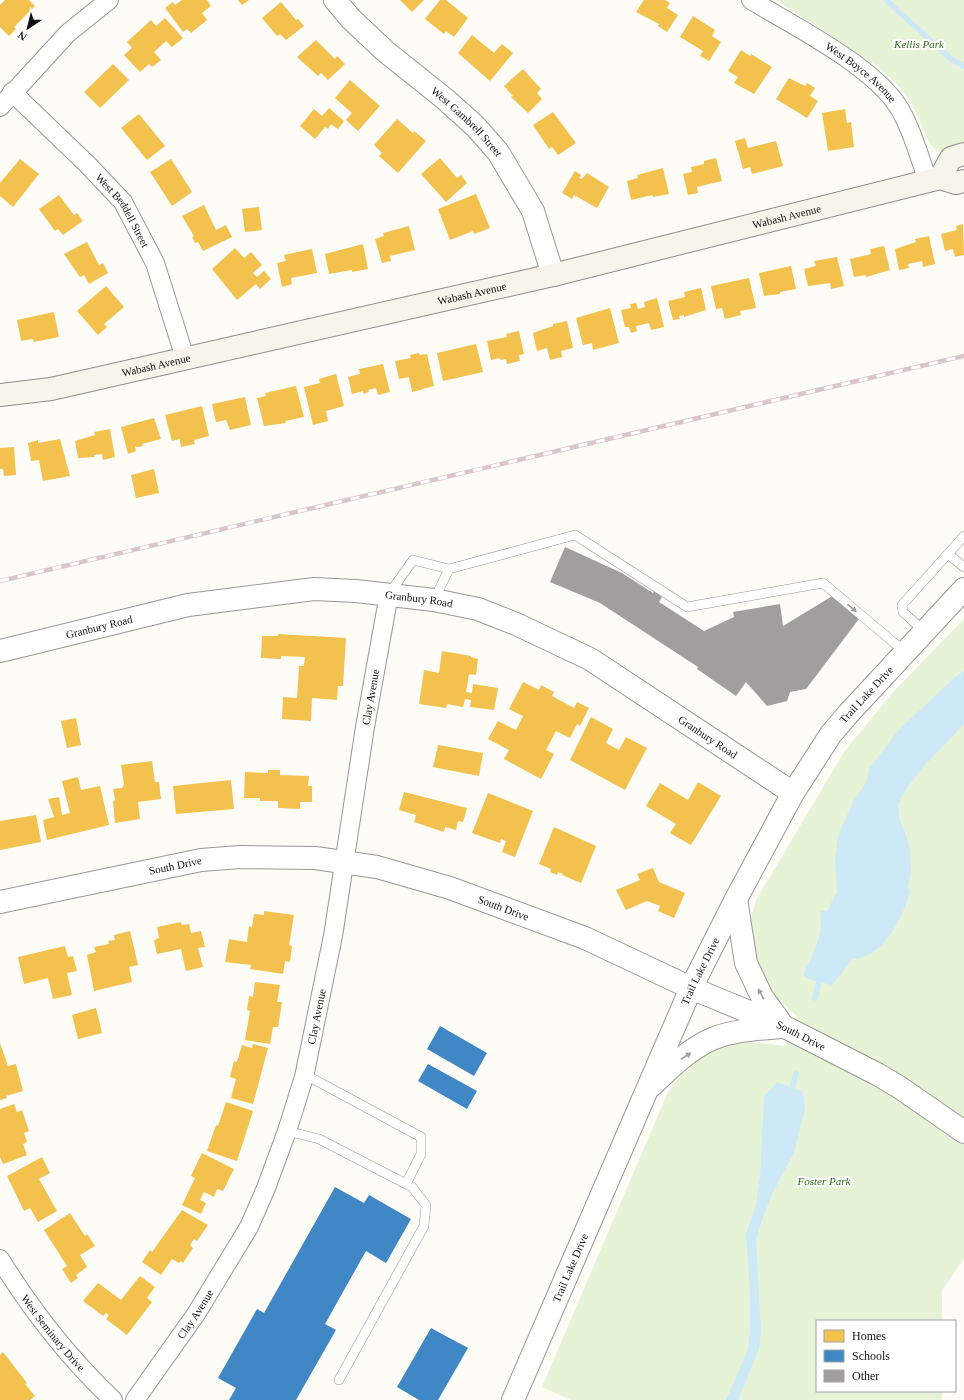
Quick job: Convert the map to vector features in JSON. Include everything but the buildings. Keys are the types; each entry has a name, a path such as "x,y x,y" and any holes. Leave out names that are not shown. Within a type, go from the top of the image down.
{"main road":[{"path":"934,179 951,158 964,154"},
{"name":"Wabash Avenue","path":"0,395 51,390 185,358 553,275 934,179 956,182 964,181"}],"street":[{"path":"0,107 12,92 68,33 109,0"},
{"name":"West Gambrell Street","path":"335,0 385,51 445,98 475,126 498,152 533,211 553,275"},
{"name":"West Boyce Avenue","path":"751,0 848,59 880,84 903,114 934,179"},
{"name":"West Beddell Street","path":"12,92 81,158 123,202 155,263 185,358"},
{"name":"Granbury Road","path":"0,651 188,605 314,589 389,594 434,600 478,609 516,624 590,659 793,793"},
{"name":"Trail Lake Drive","path":"513,1400 692,988 736,899 793,793 831,734 867,692 964,590"},
{"name":"Clay Avenue","path":"135,1400 196,1314 249,1227 266,1188 287,1131 304,1074 334,936 344,861 389,594"},
{"name":"South Drive","path":"1,901 201,860 240,857 315,858 376,866 450,888 585,938 692,988 783,1026 877,1074 905,1091 964,1132"},
{"path":"736,899 746,963 762,997 783,1026"},
{"path":"646,1091 680,1059 711,1040 743,1030 783,1026"},
{"name":"West Seminary Drive","path":"0,1259 20,1291 64,1349 89,1377 113,1400"}],"lane":[{"path":"389,594 413,560 449,569 576,535 687,607 823,583 904,652"},
{"path":"924,631 904,612 902,605 964,536"},
{"path":"948,554 964,567"},
{"path":"434,600 449,569"},
{"path":"304,1074 422,1137 421,1154 406,1184"},
{"path":"287,1131 319,1139 412,1187 426,1205 424,1226 339,1380"}],"green space":[{"name":"Kellis Park","path":"776,0 964,0 964,147 946,152 937,151 930,144 910,100 894,81 877,66"},
{"name":"Foster Park","path":"964,619 964,1259 942,1290 942,1320 816,1320 816,1392 942,1392 942,1400 571,1400 542,1387 668,1092 691,1066 719,1049 742,1043 786,1046 797,1016 778,1000 765,984 756,961 749,924 756,900 844,752 893,692"}],"water":[{"path":"964,671 964,724 922,768 905,791 898,804 899,817 909,844 911,870 908,887 910,892 897,924 874,952 864,957 853,959 832,985 811,980 803,975 819,938 821,922 820,914 822,911 827,911 837,892 835,860 838,836 853,802 866,783 869,769 898,731 954,678"},
{"path":"777,1082 803,1092 805,1109 794,1153 773,1192 756,1240 761,1331 759,1349 738,1400 726,1400 748,1350 750,1329 750,1289 746,1234 756,1205 760,1177 764,1097"}],"waterway":[{"path":"886,0 951,59 964,66"},
{"path":"815,998 822,976"},
{"path":"791,1094 796,1073"}],"railway":[{"path":"0,581 964,356"}]}
